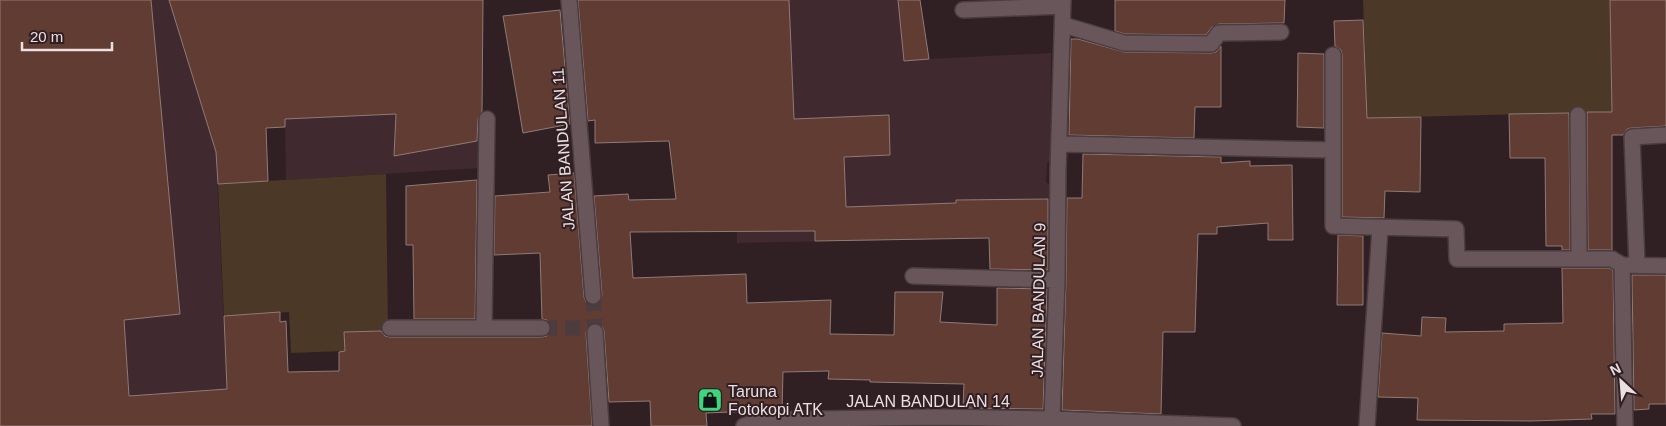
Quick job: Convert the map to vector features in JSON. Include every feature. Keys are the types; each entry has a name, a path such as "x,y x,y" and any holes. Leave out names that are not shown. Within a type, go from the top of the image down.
{"street":[{"name":"JALAN BANDULAN 11","path":"569,0 593,296"},
{"path":"964,10 1063,3"},
{"name":"JALAN BANDULAN 9","path":"1052,419 1064,25 1063,3"},
{"path":"1064,25 1124,43 1211,44 1219,33 1281,32"},
{"path":"1333,55 1333,226 1456,229 1457,259 1612,259 1629,265 1666,266"},
{"path":"1578,115 1579,259"},
{"path":"484,328 488,119"},
{"path":"1625,426 1632,136 1666,134"},
{"path":"1059,144 1332,150"},
{"path":"1367,426 1380,228"},
{"path":"913,276 1057,280"},
{"path":"390,328 542,328"},
{"path":"595,332 601,426"},
{"name":"JALAN BANDULAN 14","path":"744,426 760,420 921,417 1052,419"},
{"path":"1052,419 1233,426"}],"shaded area":[{"path":"67,0 169,0 216,152 227,389 129,396"},
{"path":"283,0 483,0 481,168 286,180"},
{"path":"732,0 920,0 929,59 1051,53 1050,161 1047,163 1046,182 1050,186 1050,237 737,243 733,122"},
{"path":"1363,0 1610,0 1612,112 1367,118"},
{"path":"386,174 388,331 345,332 345,351 291,353 289,312 224,316 218,184"}],"building":[{"path":"0,0 151,0 180,314 124,320 129,396 227,389 224,316 280,312 280,322 286,321 288,372 339,371 339,352 345,351 344,332 381,331 385,336 390,337 547,336 551,328 547,320 542,319 540,253 494,255 495,196 550,192 548,175 574,173 584,297 586,302 593,305 599,303 602,295 594,196 628,194 629,200 676,199 669,141 595,143 595,120 588,121 578,0 789,0 794,119 889,115 890,155 844,157 846,207 956,203 956,200 1048,199 1048,270 990,269 989,238 815,241 815,231 630,232 633,278 746,274 747,303 831,300 830,334 894,335 895,292 943,292 940,322 997,325 997,288 1047,289 1043,409 963,408 964,384 870,382 870,380 828,379 829,371 783,372 782,410 706,413 707,426 651,426 650,401 609,402 604,331 602,326 595,323 589,325 586,333 592,426 0,426"},
{"path":"169,0 483,0 482,111 478,119 477,141 394,156 396,114 285,119 285,127 266,128 268,181 218,184 216,152"},
{"path":"898,0 920,0 929,59 904,61"},
{"path":"1115,0 1285,0 1284,23 1219,24 1212,27 1206,35 1125,34 1115,31"},
{"path":"1610,0 1666,0 1666,126 1631,128 1627,129 1623,135 1612,135 1612,250 1588,250 1587,112 1612,112"},
{"path":"560,10 570,124 523,133 503,16"},
{"path":"1363,20 1367,118 1421,117 1420,192 1385,191 1384,218 1342,217 1342,55 1341,50 1335,46 1334,21"},
{"path":"1071,39 1078,39 1124,52 1211,53 1216,52 1221,46 1221,107 1195,107 1194,138 1069,135"},
{"path":"1298,53 1324,54 1324,128 1297,127"},
{"path":"1569,113 1570,250 1562,250 1562,246 1546,246 1545,158 1510,158 1509,114"},
{"path":"1083,154 1221,157 1221,163 1250,161 1250,166 1292,165 1293,240 1268,240 1268,223 1217,227 1217,234 1198,234 1195,332 1163,332 1161,414 1062,410 1067,198 1082,198"},
{"path":"477,180 475,319 414,319 413,245 406,245 406,186"},
{"path":"1338,235 1363,236 1363,305 1337,305"},
{"path":"1562,268 1609,268 1613,270 1615,414 1591,414 1592,419 1531,421 1417,420 1418,398 1378,397 1382,333 1421,336 1422,317 1446,318 1445,332 1504,331 1504,324 1563,323"},
{"path":"1632,275 1666,275 1666,404 1649,404 1649,409 1634,410"}],"tunnel":[{"path":"593,296 595,332"},
{"path":"542,328 595,328"}],"place":[{"name":"Taruna Fotokopi ATK","path":"710,400"}]}
